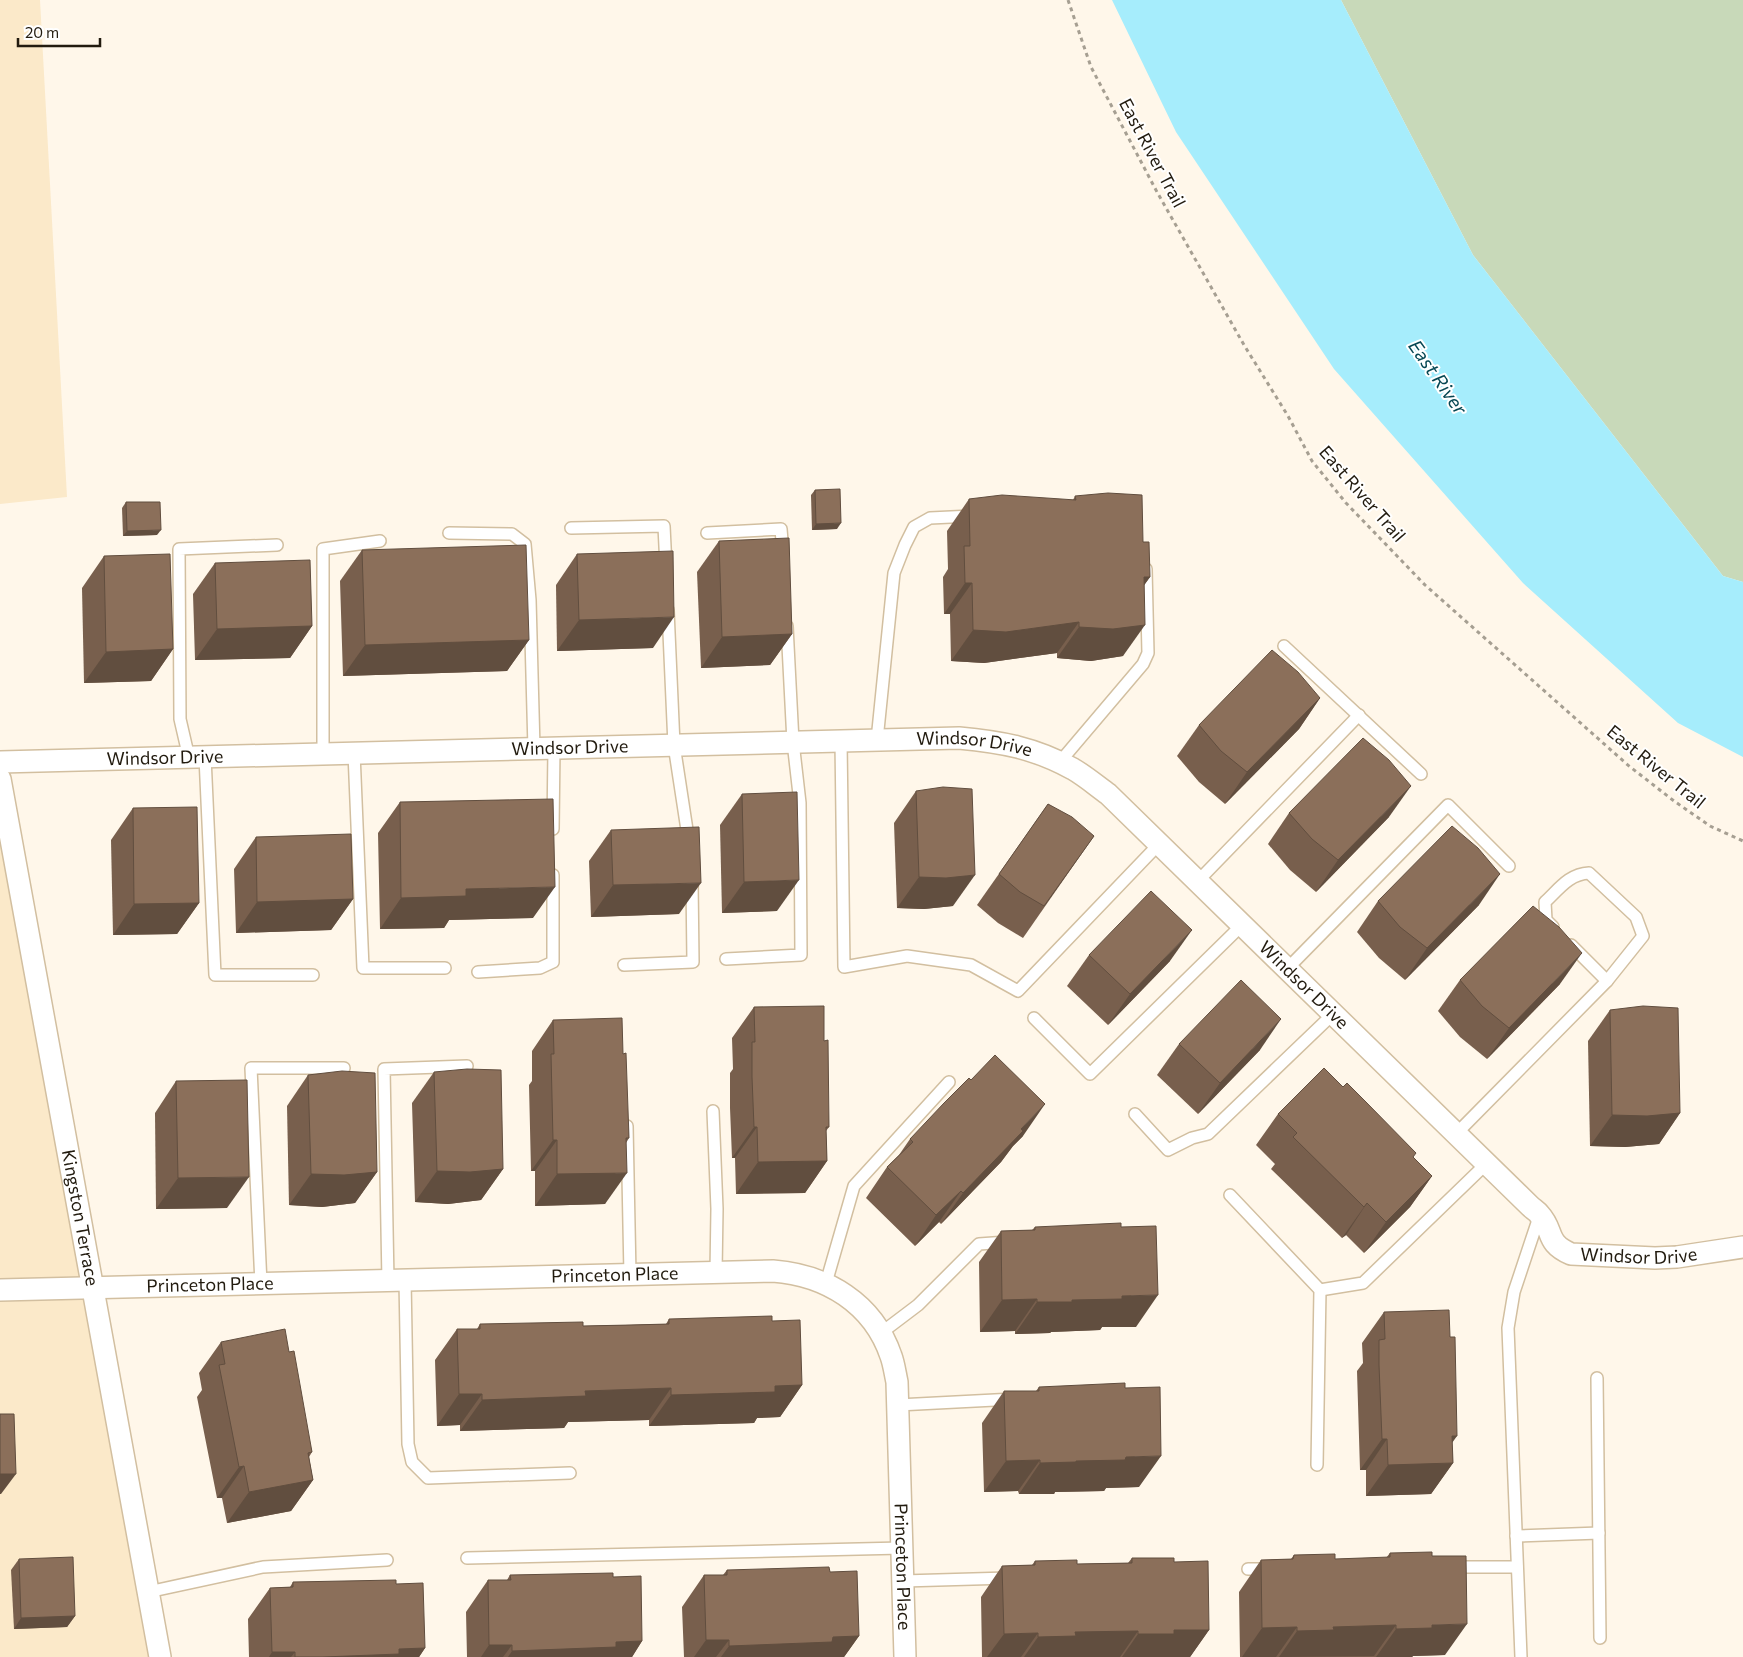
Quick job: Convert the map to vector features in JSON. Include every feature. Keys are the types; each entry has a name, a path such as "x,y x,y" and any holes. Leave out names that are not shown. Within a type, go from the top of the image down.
{"street":[{"name":"Windsor Drive","path":"0,762 959,738 999,742 1038,752 1075,770 1108,794 1486,1164 1540,1214 1552,1240 1561,1250 1571,1254 1655,1258 1677,1257 1743,1247"},
{"name":"Kingston Terrace","path":"0,779 160,1657"},
{"name":"Princeton Place","path":"0,1290 773,1271 793,1272 826,1283 842,1292 865,1312 881,1333 891,1356 897,1382 905,1657"}],"lane":[{"path":"877,740 894,573 905,545 914,527 930,518 980,516"},
{"path":"571,528 664,526 666,576"},
{"path":"706,533 781,529 784,568"},
{"path":"449,533 512,534 525,544 553,836"},
{"path":"323,754 323,549 380,541"},
{"path":"277,545 179,549 180,718 197,757 215,976 313,975"},
{"path":"1059,762 1143,664 1148,653 1146,558"},
{"path":"667,596 674,745 691,851"},
{"path":"726,959 802,954 800,803 786,616"},
{"path":"1284,646 1422,774"},
{"path":"1198,881 1359,715"},
{"path":"841,741 844,968 907,956 971,966 1018,992 1159,844"},
{"path":"354,753 362,968 445,968"},
{"path":"1287,969 1448,805 1509,866"},
{"path":"478,972 540,968 552,962 553,865"},
{"path":"624,966 693,962 692,870"},
{"path":"1456,1134 1607,981 1643,936 1636,917 1589,873 1580,873 1569,879 1545,902 1546,920 1607,981"},
{"path":"1034,1018 1090,1074 1242,925"},
{"path":"1135,1114 1168,1150 1192,1138 1208,1134 1334,1014"},
{"path":"467,1066 384,1069 396,1280 408,1444 412,1462 428,1478 570,1473"},
{"path":"261,1284 251,1068 344,1068"},
{"path":"826,1283 854,1186 949,1082"},
{"path":"713,1111 717,1209 716,1272"},
{"path":"627,1119 630,1275"},
{"path":"1320,1290 1363,1283 1486,1164"},
{"path":"1230,1195 1320,1290 1317,1465"},
{"path":"1521,1657 1508,1328 1514,1292 1540,1214"},
{"path":"881,1333 918,1305 979,1244 1016,1242"},
{"path":"1597,1378 1600,1638"},
{"path":"898,1405 1024,1398"},
{"path":"1516,1536 1599,1533"},
{"path":"467,1558 902,1548"},
{"path":"148,1592 262,1566 387,1560"},
{"path":"1444,1566 1517,1568"},
{"path":"1248,1569 1278,1569"},
{"path":"903,1581 1020,1577"}],"path":[{"name":"East River Trail","path":"1068,0 1095,75 1157,192 1244,345 1288,416 1312,461 1346,502 1425,585 1615,753 1674,801 1710,826 1743,841"}],"shaded area":[{"path":"0,0 40,0 67,497 0,504"},
{"path":"0,779 160,1657 0,1657"}],"green space":[{"path":"1341,0 1743,0 1743,582 1723,576 1473,255"}],"water":[{"name":"East River","path":"1112,0 1341,0 1473,255 1723,576 1743,582 1743,757 1678,723 1523,583 1334,369 1176,132"}],"building":[{"path":"840,489 841,523 816,524 815,490"},
{"path":"1108,493 1142,495 1143,542 1149,542 1150,577 1144,577 1145,625 1113,629 1079,627 1079,622 1006,632 973,630 972,583 965,583 964,546 970,546 969,499 1002,495 1076,500 1075,496"},
{"path":"126,502 160,502 161,530 127,531"},
{"path":"789,538 792,634 722,637 719,541"},
{"path":"526,545 529,640 365,645 362,550"},
{"path":"673,551 674,617 579,620 577,554"},
{"path":"170,554 173,649 106,652 104,556"},
{"path":"310,560 312,626 217,629 215,563"},
{"path":"1272,650 1298,672 1320,698 1247,772 1221,751 1199,725"},
{"path":"1363,738 1389,760 1411,786 1338,860 1312,839 1289,813"},
{"path":"943,787 972,789 975,875 946,878 919,877 916,791"},
{"path":"797,792 799,880 744,882 742,794"},
{"path":"553,799 555,887 466,889 466,896 401,898 400,802"},
{"path":"1048,804 1072,817 1094,836 1044,906 1020,892 999,874"},
{"path":"197,807 199,903 134,904 133,808"},
{"path":"1452,826 1478,848 1500,874 1427,948 1400,927 1378,901"},
{"path":"699,827 701,883 613,885 611,830"},
{"path":"351,834 353,899 257,902 256,837"},
{"path":"1151,891 1192,930 1130,994 1089,955"},
{"path":"1533,906 1559,927 1582,953 1509,1028 1482,1006 1460,980"},
{"path":"1241,980 1281,1019 1220,1083 1179,1044"},
{"path":"824,1006 824,1041 828,1040 829,1127 826,1127 827,1161 758,1162 757,1127 754,1127 752,1077 752,1042 755,1042 754,1007"},
{"path":"1643,1006 1678,1008 1680,1113 1647,1116 1612,1115 1610,1010"},
{"path":"622,1018 623,1054 626,1053 629,1138 626,1138 627,1173 557,1174 557,1140 553,1140 551,1054 554,1054 553,1020"},
{"path":"995,1055 1045,1104 1021,1129 1023,1131 963,1193 961,1191 936,1215 887,1167 913,1142 910,1139 944,1103 969,1078 971,1080"},
{"path":"1324,1068 1343,1087 1347,1083 1366,1102 1416,1153 1413,1157 1432,1176 1386,1222 1367,1203 1364,1207 1293,1137 1297,1133 1278,1114"},
{"path":"467,1069 501,1070 503,1169 470,1172 437,1171 434,1072"},
{"path":"342,1071 375,1073 377,1172 344,1175 311,1174 308,1075"},
{"path":"247,1080 249,1177 178,1178 176,1081"},
{"path":"1121,1223 1121,1227 1156,1226 1158,1295 1122,1296 1122,1299 1072,1300 1072,1302 1037,1302 1037,1299 1002,1300 1001,1231 1035,1230 1035,1227"},
{"path":"1449,1310 1450,1337 1455,1337 1457,1436 1452,1436 1453,1463 1388,1465 1387,1439 1382,1439 1379,1365 1379,1340 1385,1339 1384,1312"},
{"path":"772,1316 772,1321 800,1320 802,1385 775,1386 775,1392 671,1395 671,1388 585,1391 586,1396 482,1400 482,1394 459,1394 457,1329 480,1329 480,1324 583,1322 583,1326 669,1324 669,1319"},
{"path":"285,1329 289,1352 294,1351 312,1452 308,1453 313,1480 249,1492 244,1466 239,1467 219,1365 225,1364 221,1342"},
{"path":"1125,1383 1125,1388 1160,1387 1161,1456 1076,1462 1040,1463 1040,1460 1006,1461 1004,1391 1039,1391 1039,1387"},
{"path":"0,1414 14,1414 16,1474 0,1474"},
{"path":"1432,1552 1432,1556 1466,1556 1467,1624 1432,1625 1432,1628 1396,1629 1396,1625 1333,1627 1334,1630 1297,1631 1297,1627 1262,1628 1261,1560 1293,1559 1294,1555 1335,1554 1335,1559 1390,1557 1390,1553"},
{"path":"73,1557 75,1616 21,1618 19,1559"},
{"path":"1132,1558 1174,1558 1174,1562 1208,1561 1209,1630 1174,1630 1174,1634 1138,1634 1138,1631 1075,1632 1076,1636 1038,1637 1038,1633 1004,1634 1002,1566 1035,1565 1035,1561 1077,1560 1077,1564 1132,1563"},
{"path":"829,1567 830,1572 857,1571 859,1636 833,1637 832,1642 729,1646 729,1640 706,1640 704,1575 727,1575 727,1570"},
{"path":"613,1573 613,1577 641,1576 642,1641 616,1642 616,1647 512,1651 512,1645 489,1645 488,1580 511,1580 510,1575"},
{"path":"396,1580 396,1584 423,1583 425,1648 399,1649 399,1654 323,1657 295,1657 295,1652 272,1652 270,1588 293,1587 293,1582"}]}
